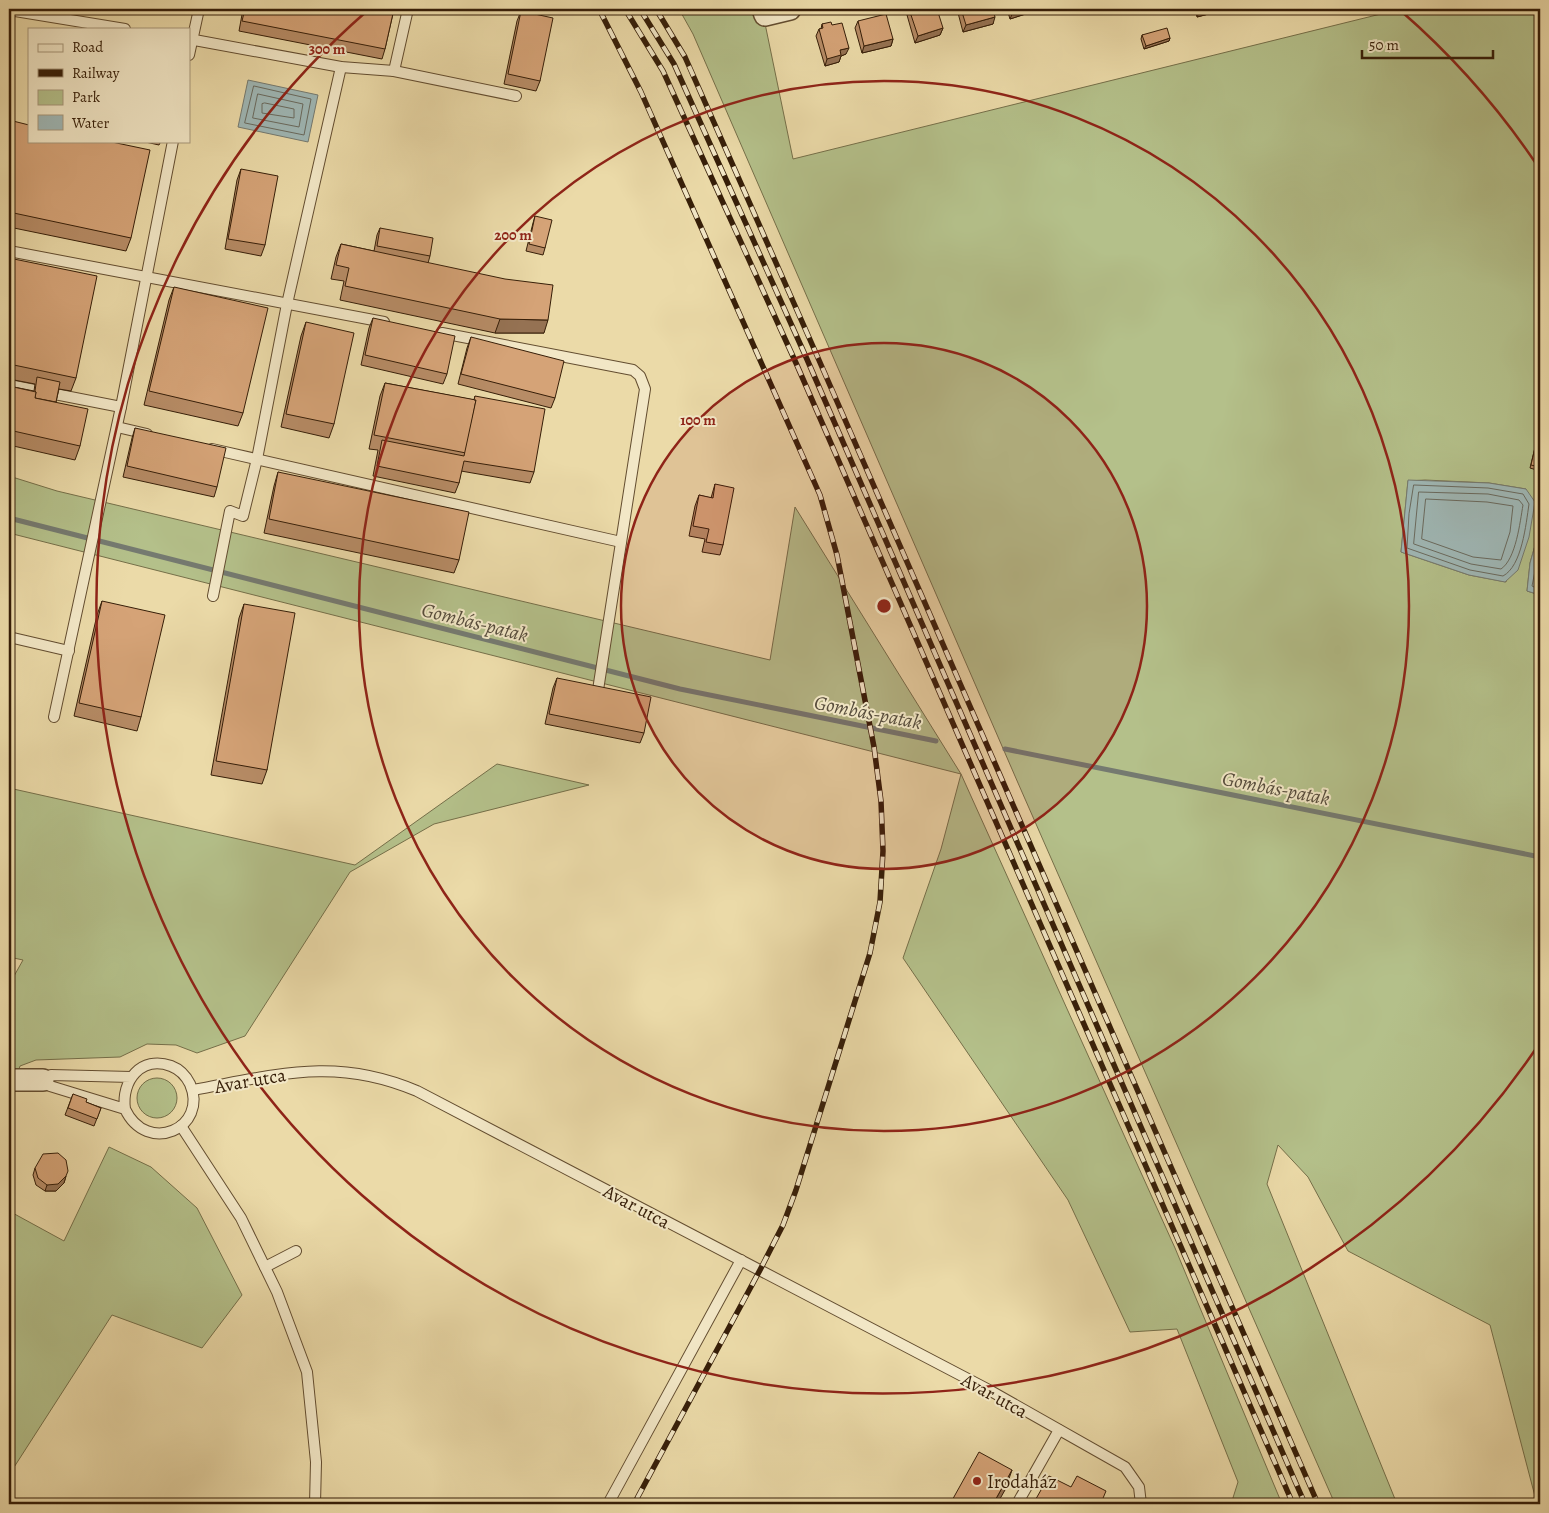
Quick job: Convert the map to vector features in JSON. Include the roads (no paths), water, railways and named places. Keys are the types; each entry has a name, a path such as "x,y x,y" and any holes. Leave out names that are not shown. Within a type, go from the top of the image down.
{"street":[{"path":"764,12 790,9"},
{"path":"9,1080 43,1080"}],"lane":[{"path":"199,9 190,39 341,67 394,72 516,96"},
{"path":"394,72 408,9"},
{"path":"9,10 119,28"},
{"path":"213,596 230,511 243,516 287,304 341,67"},
{"path":"54,717 102,502 148,277 173,142"},
{"path":"9,251 392,324"},
{"path":"431,331 633,370 640,376 645,388 598,690"},
{"path":"9,385 121,407"},
{"path":"117,427 154,436"},
{"path":"201,446 621,542"},
{"path":"9,637 69,651"},
{"name":"Avar utca","path":"131,1077 150,1065 160,1063 181,1071 193,1090 192,1110 181,1126"},
{"name":"Avar utca","path":"193,1090 305,1070 342,1070 381,1077 417,1091 989,1390 1126,1467 1139,1487 1141,1504"},
{"path":"125,1109 50,1086 43,1080 51,1075 131,1077"},
{"path":"131,1077 125,1086 123,1097 125,1109 130,1119 138,1127 148,1132 159,1134 170,1132 181,1126 241,1218 277,1292 307,1372 316,1462 315,1504"},
{"path":"265,1267 296,1251"},
{"path":"608,1504 740,1260"},
{"path":"1017,1504 1059,1430"}],"water":[{"path":"248,80 318,95 308,142 238,127"},
{"path":"1408,480 1489,483 1526,489 1535,502 1529,537 1518,570 1505,582 1469,575 1401,552"},
{"path":"1540,528 1540,595 1527,591 1530,563"}],"waterway":[{"name":"Gombás-patak","path":"9,518 680,689 936,741"},
{"name":"Gombás-patak","path":"1005,749 1540,857"}],"railway":[{"path":"599,9 641,92 820,495 837,555 874,747 881,801 883,851 880,902 870,953 796,1190 783,1225 634,1504"},
{"path":"625,9 663,71 796,363 1293,1504"},
{"path":"640,9 674,64 806,357 1305,1504"},
{"path":"656,9 685,57 1318,1504"}],"place":[{"name":"Irodaház","path":"977,1481"}]}
